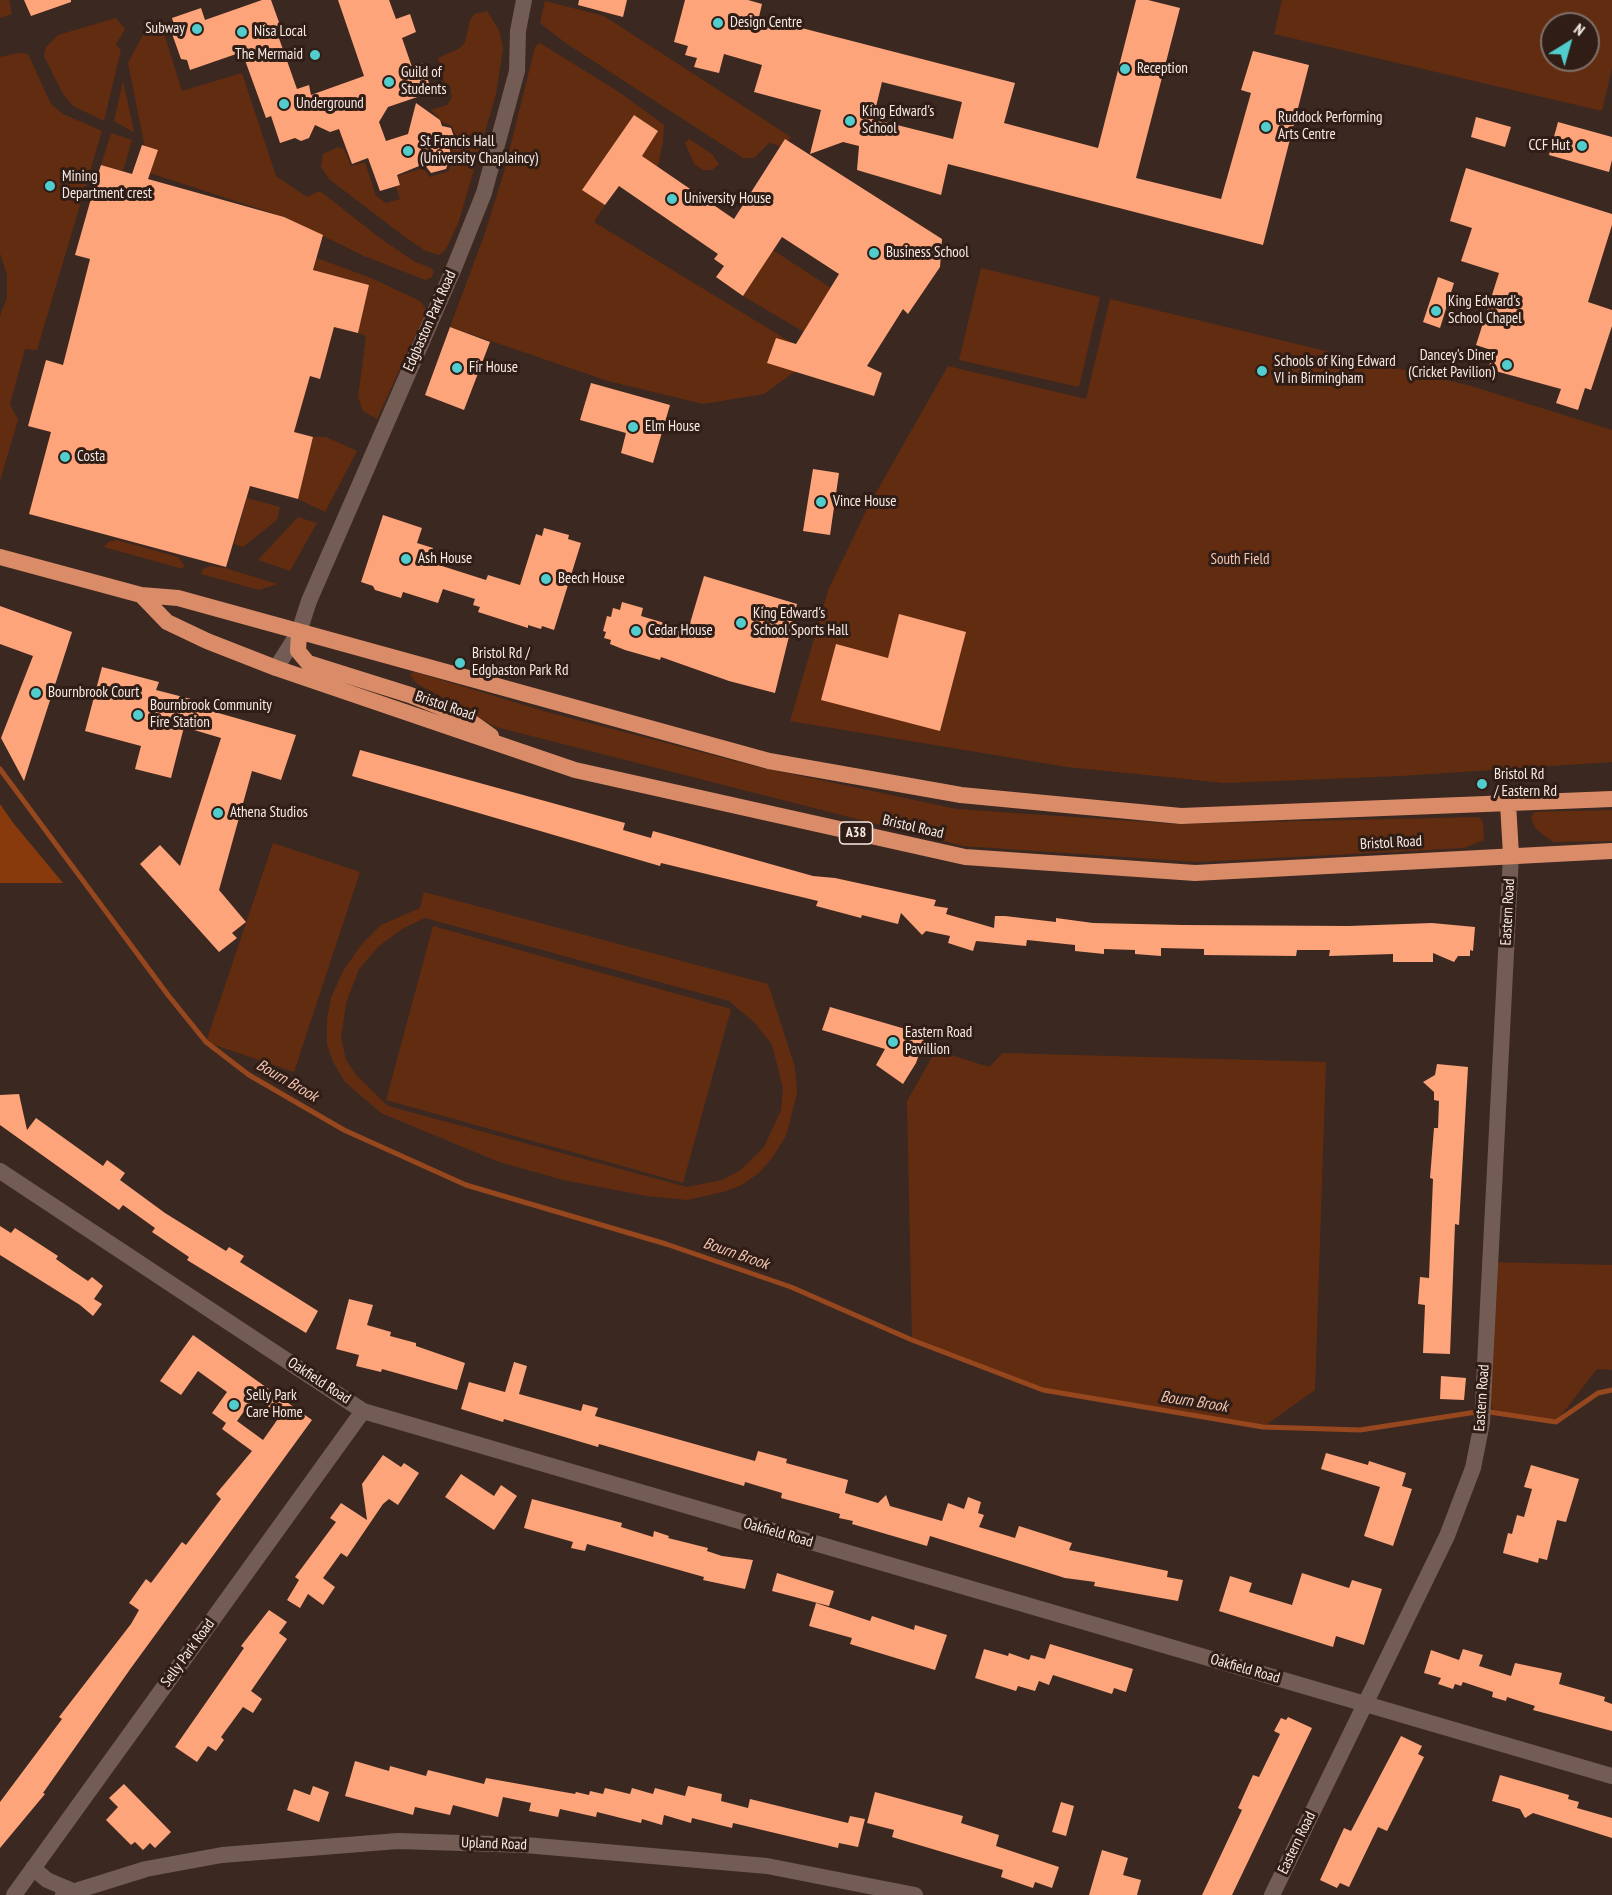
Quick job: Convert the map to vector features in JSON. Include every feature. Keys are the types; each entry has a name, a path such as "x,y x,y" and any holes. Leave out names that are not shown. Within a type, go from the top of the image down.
{"highway":[{"path":"0,557 141,595 178,598 769,761 961,795 1181,816 1509,803 1610,802"},
{"name":"Bristol Road","path":"141,595 167,622 276,669 576,771 965,857 1196,873 1612,851"},
{"path":"299,632 298,651 308,663 410,694 463,716 508,747"},
{"path":"1509,803 1511,855"}],"street":[{"name":"Edgbaston Park Road","path":"276,669 299,632 309,601 454,268 484,193 517,71 518,31 524,0"},
{"name":"Eastern Road","path":"1272,1895 1460,1507 1473,1468 1482,1423 1511,855"},
{"name":"Oakfield Road","path":"0,1171 363,1411 1612,1776"},
{"name":"Selly Park Road","path":"14,1895 363,1411"},
{"name":"Upland Road","path":"33,1868 68,1893 146,1869 222,1855 398,1841 525,1845 767,1866 915,1895"}],"green space":[{"path":"0,0 9,0 12,14 0,18"},
{"path":"1282,0 1612,0 1612,68 1602,111 1274,34"},
{"path":"545,1 604,16 791,137 784,147 769,143 754,158 743,158 567,44 540,23"},
{"path":"487,11 499,30 503,48 496,94 459,221 446,249 439,255 426,251 405,237 329,179 321,167 323,154 338,147 344,149 351,166 365,162 376,196 386,203 400,199 396,187 401,185 398,176 423,168 430,177 449,171 453,154 452,147 457,139 452,126 444,123 431,110 447,105 452,98 450,85 444,82 438,58 460,48 465,42 470,20 474,14"},
{"path":"116,18 125,29 116,44 121,50 104,121 73,106 63,94 44,56 46,47 58,35"},
{"path":"161,24 182,91 242,73 276,176 307,197 320,191 380,238 412,260 432,269 434,272 431,278 425,280 364,256 284,217 150,173 128,63 143,35"},
{"path":"540,43 619,92 664,125 663,142 655,179 635,165 658,131 634,115 583,189 605,205 594,222 815,357 764,394 703,404 608,381 450,327 484,236 504,172 535,47"},
{"path":"18,53 28,54 51,104 63,114 102,131 37,350 25,349 10,404 18,420 0,481 0,316 7,298 7,275 0,253 0,57"},
{"path":"123,81 134,131 133,132 114,121"},
{"path":"111,133 132,140 123,171 101,165"},
{"path":"689,139 712,154 719,164 712,170 703,170 694,164 685,143"},
{"path":"773,250 831,288 804,332 743,296"},
{"path":"317,258 371,278 420,301 427,310 377,419 363,411 358,397 366,336 358,333 369,285 314,270"},
{"path":"981,268 1100,297 1079,387 959,360"},
{"name":"South Field","path":"1110,299 1471,386 1612,430 1612,762 1401,776 1225,783 1067,767 790,721 829,588 869,505 948,366 1086,399"},
{"path":"313,437 326,437 357,451 325,512 298,499"},
{"path":"247,498 280,507 277,520 243,547 234,544"},
{"path":"298,517 317,523 290,571 258,560"},
{"path":"117,540 178,557 184,565 183,569 104,547 108,542"},
{"path":"210,566 225,568 278,584 259,590 201,574 203,569"},
{"path":"415,672 547,712 758,767 957,809 1175,824 1479,817 1483,823 1484,840 1464,848 1198,862 963,846 496,727 416,683 410,674"},
{"path":"1612,810 1612,841 1553,842 1536,829 1531,818 1534,812"},
{"path":"273,843 360,872 294,1072 206,1042"},
{"path":"424,892 768,984 795,1067 797,1093 786,1136 772,1158 759,1173 742,1185 723,1192 687,1200 647,1196 563,1180 499,1162 381,1113 345,1082 333,1062 327,1044 327,1019 331,998 343,971 362,944 381,925 420,908","holes":["425,918 729,1001 754,1022 772,1045 783,1088 781,1110 764,1147 741,1170 722,1180 687,1187 388,1106 357,1076 346,1060 341,1038 346,1003 359,969 379,946 402,929"]},
{"path":"433,926 731,1009 683,1183 386,1100"},
{"path":"939,1045 954,1056 989,1067 1003,1053 1326,1062 1315,1390 1263,1427 1043,1390 912,1340 907,1101"},
{"path":"1491,1262 1612,1265 1612,1370 1597,1369 1556,1422 1493,1410 1491,1404"}],"shaded area":[{"path":"0,804 14,824 63,883 0,883"}],"building":[{"path":"24,0 71,0 71,2 31,16"},
{"name":"Guild of Students","path":"262,0 271,0 280,25 275,27 297,89 309,85 311,95 364,76 338,0 389,0 396,19 410,14 416,32 402,38 412,67 422,63 432,92 388,107 379,122 386,141 408,134 416,103 440,120 442,126 451,128 455,140 449,147 451,154 446,169 431,173 424,164 397,175 400,185 380,191 368,158 352,164 339,129 330,132 315,125 309,138 301,141 295,138 280,143 271,116 266,118 242,52 190,70 187,60 181,59 171,31 175,28 172,18 201,8 205,20"},
{"path":"579,0 627,0 623,17 578,5"},
{"name":"King Edward's School","path":"685,0 748,0 762,4 759,17 1015,83 1004,123 1098,148 1136,0 1148,0 1180,8 1136,178 1221,199 1251,93 1241,90 1253,51 1309,65 1263,245 948,164 941,195 857,170 859,146 843,142 810,154 821,110 754,92 762,65 724,54 719,73 694,67 697,58 685,55 688,46 674,42","holes":["882,82 962,102 953,139 873,119"]},
{"name":"Business School","path":"634,115 658,131 642,156 734,219 785,139 942,239 940,267 908,314 903,309 867,366 882,373 874,396 767,363 776,338 796,344 839,274 782,237 743,296 716,277 724,266 714,259 718,254 619,186 605,205 582,190"},
{"path":"1476,117 1511,127 1505,147 1471,137"},
{"name":"CCF Hut","path":"1558,122 1612,137 1612,160 1609,172 1549,155"},
{"path":"142,145 158,150 148,179 284,217 323,235 313,270 369,285 358,333 334,327 320,379 310,376 294,432 313,437 298,499 250,486 226,567 29,514 51,432 28,426 46,360 63,365 90,259 75,255 98,174 101,165 132,174"},
{"path":"1466,168 1612,214 1612,225 1588,302 1612,310 1612,326 1591,390 1585,388 1578,410 1556,403 1561,389 1488,369 1494,351 1476,345 1499,273 1461,261 1472,228 1450,221"},
{"name":"King Edward's School Chapel","path":"1438,277 1454,283 1440,328 1423,322"},
{"name":"Fir House","path":"450,327 490,342 464,410 425,395"},
{"name":"Elm House","path":"591,383 670,405 653,463 621,453 626,433 580,420"},
{"name":"Vince House","path":"813,469 839,473 830,535 803,531"},
{"path":"383,515 422,528 417,543 433,548 429,556 444,561 442,566 486,580 488,575 520,585 536,534 542,536 544,528 569,535 568,539 581,543 554,630 542,626 541,629 528,625 528,628 478,612 480,607 473,605 475,599 443,589 438,603 403,592 401,598 375,590 373,586 361,582"},
{"name":"King Edward's School Sports Hall","path":"704,576 797,604 775,693 729,681 661,657 660,660 625,650 610,644 611,640 604,638 606,632 603,631 607,616 611,617 613,608 620,610 622,602 643,608 641,616 688,630"},
{"name":"Bournbrook Court","path":"0,606 72,632 24,781 1,738 33,656 0,644"},
{"path":"899,614 966,632 940,731 821,700 836,644 888,658"},
{"name":"Athena Studios","path":"102,667 159,682 156,690 191,699 190,705 296,735 281,780 252,771 219,890 246,922 232,933 237,938 219,952 140,864 160,845 180,866 221,738 184,727 171,778 135,769 141,746 85,731"},
{"path":"360,750 625,823 623,830 651,838 653,831 813,876 835,878 936,900 934,906 948,908 946,914 994,928 995,916 1056,922 1056,918 1093,923 1183,925 1349,926 1432,923 1475,927 1473,951 1470,950 1470,956 1458,956 1454,962 1433,953 1433,962 1393,962 1393,954 1329,956 1330,950 1297,950 1296,956 1204,955 1204,949 1161,948 1161,956 1135,954 1135,950 1104,949 1104,954 1075,951 1075,945 1027,940 1026,946 976,941 973,951 948,943 950,936 926,931 922,935 901,913 898,924 862,915 861,918 816,906 818,901 661,863 660,866 352,776"},
{"name":"Eastern Road Pavillion","path":"830,1007 926,1035 916,1063 903,1084 876,1065 885,1049 822,1030"},
{"path":"1437,1064 1468,1067 1459,1225 1455,1224 1450,1354 1423,1353 1425,1305 1418,1304 1420,1277 1429,1278 1433,1179 1430,1178 1434,1128 1438,1128 1439,1101 1434,1100 1434,1092 1423,1082 1435,1075"},
{"path":"19,1094 27,1130 36,1118 103,1166 107,1160 125,1173 120,1180 165,1213 226,1251 229,1247 244,1256 240,1262 318,1311 306,1333 187,1260 189,1257 152,1232 155,1228 123,1205 119,1210 0,1125 0,1095"},
{"path":"0,1226 11,1233 15,1228 58,1256 56,1259 88,1281 92,1277 103,1286 94,1299 102,1304 93,1316 80,1305 0,1255"},
{"path":"349,1299 373,1305 367,1325 391,1332 390,1336 416,1343 416,1346 465,1363 457,1390 382,1369 381,1372 356,1366 359,1355 336,1349"},
{"path":"193,1335 312,1420 131,1668 43,1793 45,1794 0,1848 0,1802 62,1719 59,1717 131,1624 139,1610 129,1603 146,1579 151,1583 182,1542 186,1545 221,1499 216,1494 252,1451 222,1429 226,1423 212,1413 227,1392 198,1371 181,1395 160,1381","holes":["255,1396 280,1416 263,1440 237,1421"]},
{"path":"514,1362 527,1366 519,1394 581,1411 583,1404 598,1408 595,1416 755,1461 758,1451 787,1459 786,1463 848,1480 845,1493 878,1503 886,1495 890,1506 942,1521 948,1503 964,1509 968,1497 981,1502 978,1513 984,1515 979,1527 1015,1538 1019,1526 1072,1543 1069,1550 1168,1571 1167,1577 1183,1580 1178,1601 1094,1586 1095,1582 1065,1578 930,1536 927,1546 852,1524 853,1521 839,1518 840,1514 781,1498 782,1493 745,1482 744,1486 599,1444 598,1447 504,1419 503,1422 461,1409 469,1382 505,1392"},
{"path":"1441,1376 1466,1378 1464,1400 1440,1399"},
{"path":"1326,1453 1368,1465 1369,1461 1406,1473 1402,1486 1412,1489 1393,1546 1364,1536 1380,1487 1321,1469"},
{"path":"383,1455 401,1467 404,1463 419,1473 398,1505 389,1499 383,1504 347,1557 341,1553 323,1578 335,1587 323,1605 308,1594 300,1608 287,1600 299,1580 295,1577 336,1522 330,1518 341,1503 367,1520 362,1484"},
{"path":"1531,1465 1579,1479 1566,1522 1557,1520 1547,1560 1539,1558 1538,1563 1503,1553 1508,1533 1512,1534 1517,1515 1524,1517 1532,1489 1524,1487"},
{"path":"461,1474 494,1496 501,1485 517,1496 494,1530 445,1497"},
{"path":"532,1499 622,1523 621,1527 653,1537 654,1531 669,1536 668,1538 708,1548 707,1551 722,1556 753,1560 745,1589 703,1580 704,1577 587,1544 585,1551 571,1548 573,1542 524,1528"},
{"path":"777,1573 834,1591 829,1606 772,1591"},
{"path":"1302,1573 1349,1588 1352,1580 1382,1589 1364,1645 1336,1636 1333,1647 1219,1611 1230,1576 1252,1583 1249,1592 1292,1605"},
{"path":"816,1603 870,1621 872,1616 914,1630 915,1625 947,1635 935,1670 850,1644 852,1638 809,1626"},
{"path":"269,1610 287,1622 279,1633 287,1639 251,1691 262,1699 253,1713 243,1707 221,1737 224,1740 216,1751 208,1746 197,1762 175,1747 244,1648 241,1646"},
{"path":"1050,1644 1133,1669 1126,1692 1114,1688 1112,1694 1053,1675 1049,1685 1039,1681 1035,1691 1018,1686 1016,1691 975,1678 984,1649 1008,1656 1009,1653 1029,1660 1031,1655 1045,1659"},
{"path":"1463,1649 1483,1655 1479,1666 1511,1676 1515,1663 1562,1673 1559,1684 1605,1697 1604,1701 1612,1704 1612,1731 1533,1710 1535,1706 1507,1697 1506,1701 1492,1697 1493,1692 1463,1682 1461,1686 1455,1684 1453,1689 1438,1684 1441,1678 1424,1673 1431,1650 1459,1660"},
{"path":"1288,1717 1312,1728 1232,1895 1202,1895 1242,1810 1238,1808 1253,1775 1259,1777 1280,1734 1274,1731 1281,1718 1286,1720"},
{"path":"1401,1736 1422,1746 1418,1754 1424,1757 1387,1831 1378,1827 1349,1887 1340,1883 1337,1888 1320,1880 1344,1828 1351,1831"},
{"path":"355,1761 389,1771 390,1766 426,1776 428,1770 484,1784 486,1778 575,1794 576,1792 589,1795 590,1791 603,1794 605,1788 630,1794 632,1788 653,1794 655,1788 685,1796 688,1786 722,1794 721,1801 748,1808 750,1799 848,1823 850,1816 865,1819 858,1847 839,1843 838,1848 733,1823 732,1828 692,1818 691,1823 664,1815 662,1825 642,1819 641,1823 597,1812 596,1817 560,1809 558,1817 529,1811 531,1803 503,1797 498,1817 453,1805 450,1815 415,1807 413,1815 345,1796"},
{"path":"1500,1775 1569,1795 1568,1799 1579,1802 1577,1808 1612,1818 1612,1838 1533,1813 1525,1818 1520,1809 1492,1801"},
{"path":"124,1784 171,1832 155,1848 150,1843 143,1850 135,1842 131,1845 106,1820 118,1807 109,1798"},
{"path":"313,1786 329,1792 319,1822 287,1810 294,1789 310,1795"},
{"path":"875,1792 963,1816 961,1823 999,1835 996,1846 1059,1867 1052,1888 1035,1882 1033,1888 1001,1877 1003,1870 892,1837 894,1830 867,1823"},
{"path":"1061,1802 1074,1806 1066,1836 1052,1832"},
{"path":"1102,1850 1128,1858 1123,1875 1141,1880 1137,1895 1089,1895"}],"waterway":[{"name":"Bourn Brook","path":"0,769 168,995 206,1042 249,1075 344,1130 466,1185 666,1244 791,1287 912,1340 1043,1390 1263,1427 1360,1430 1483,1411 1556,1422 1598,1393 1612,1390"}],"place":[{"name":"Design Centre","path":"718,23"},
{"name":"Subway","path":"197,29"},
{"name":"Nisa Local","path":"242,32"},
{"name":"The Mermaid","path":"315,55"},
{"name":"Reception","path":"1125,69"},
{"name":"Guild of Students","path":"389,82"},
{"name":"Underground","path":"284,104"},
{"name":"King Edward's School","path":"850,121"},
{"name":"Ruddock Performing Arts Centre","path":"1266,127"},
{"name":"CCF Hut","path":"1582,146"},
{"name":"St Francis Hall (University Chaplaincy)","path":"408,151"},
{"name":"Mining Department crest","path":"50,186"},
{"name":"University House","path":"672,199"},
{"name":"Business School","path":"874,253"},
{"name":"King Edward's School Chapel","path":"1436,311"},
{"name":"Dancey's Diner (Cricket Pavilion)","path":"1507,365"},
{"name":"Fir House","path":"457,368"},
{"name":"Schools of King Edward VI in Birmingham","path":"1262,371"},
{"name":"Elm House","path":"633,427"},
{"name":"Costa","path":"65,457"},
{"name":"Vince House","path":"821,502"},
{"name":"Ash House","path":"406,559"},
{"name":"Beech House","path":"546,579"},
{"name":"King Edward's School Sports Hall","path":"741,623"},
{"name":"Cedar House","path":"636,631"},
{"name":"Bristol Rd / Edgbaston Park Rd","path":"460,663"},
{"name":"Bournbrook Court","path":"36,693"},
{"name":"Bournbrook Community Fire Station","path":"138,715"},
{"name":"Bristol Rd / Eastern Rd","path":"1482,784"},
{"name":"Athena Studios","path":"218,813"},
{"name":"Eastern Road Pavillion","path":"893,1042"},
{"name":"Selly Park Care Home","path":"234,1405"}]}
